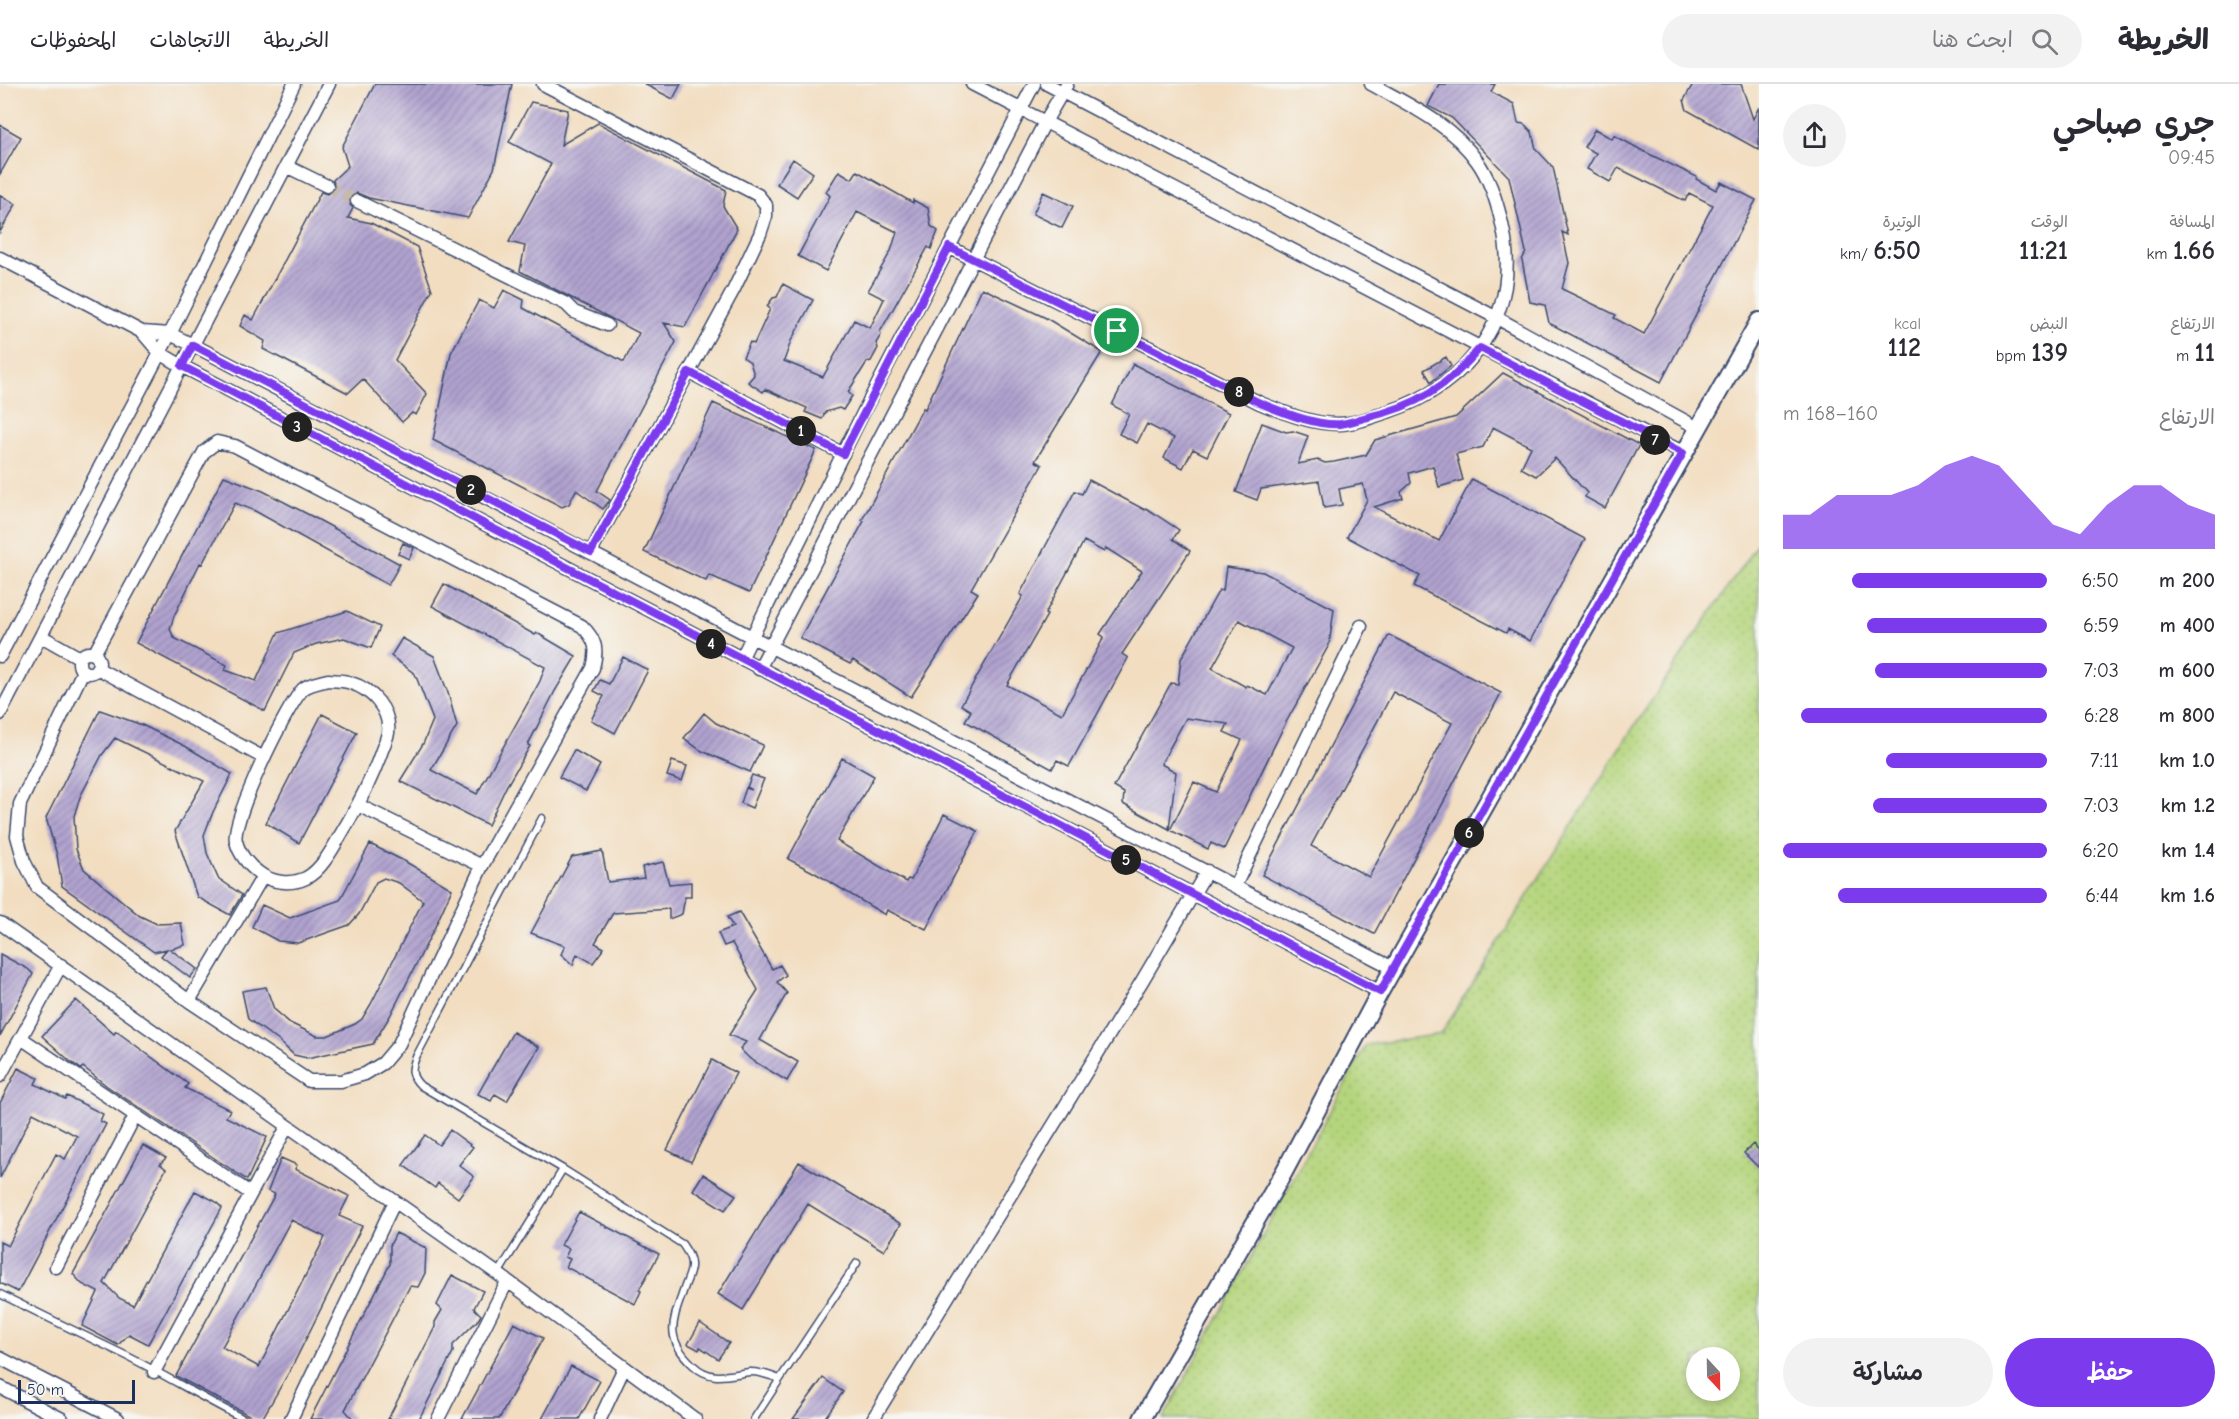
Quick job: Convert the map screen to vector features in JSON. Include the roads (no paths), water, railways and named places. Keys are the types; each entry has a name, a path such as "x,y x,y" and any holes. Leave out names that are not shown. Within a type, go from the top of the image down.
{"street":[{"path":"0,656 160,353 294,84"},
{"path":"0,714 329,84"},
{"path":"543,84 561,88 758,195 766,205 766,216 760,234 734,289 591,552"},
{"path":"972,84 1683,453"},
{"path":"741,659 843,454 1034,84"},
{"path":"1047,84 1065,88 1698,428"},
{"path":"949,247 1260,403 1297,418 1340,424 1410,405 1436,391 1453,377 1480,348 1497,318 1507,281 1508,247 1493,192 1477,161 1451,133 1424,112 1371,84"},
{"path":"759,669 973,258 1065,88"},
{"path":"286,166 327,186"},
{"path":"357,201 566,304 574,312 607,325"},
{"path":"0,258 142,332 160,353 182,366 1380,992"},
{"path":"1142,1419 1284,1172 1393,968 1759,321"},
{"path":"142,332 170,333 1393,968"},
{"path":"689,372 843,454"},
{"path":"83,671 20,804 17,836 24,861 37,887 189,1000 309,1081 341,1081 365,1074 383,1063 399,1044 482,866 593,668 597,644 582,626 235,447 217,442 204,452 94,654"},
{"path":"1235,886 1361,626"},
{"path":"41,636 80,658"},
{"path":"85,653 94,654 99,662 97,668 89,673 83,671 79,666 80,658 85,653"},
{"path":"97,668 264,758"},
{"path":"328,680 350,682 372,693 385,712 388,733 377,765 358,805 325,860 307,877 283,883 263,876 242,856 235,839 238,823 264,758 289,709 304,688 328,680"},
{"path":"358,805 482,866"},
{"path":"873,1419 1207,871"},
{"path":"189,1000 263,876"},
{"path":"0,923 502,1278 695,1419"},
{"path":"0,1076 61,965"},
{"path":"21,1038 249,1193"},
{"path":"56,1267 135,1116"},
{"path":"154,1371 286,1127"},
{"path":"291,1419 394,1203"},
{"path":"438,1419 502,1278"},
{"path":"0,1358 118,1419"},
{"path":"600,1419 624,1368"},
{"path":"0,1387 62,1419"}],"lane":[{"path":"542,818 417,1055 412,1066 412,1075 421,1086 563,1169 682,1244 689,1255 692,1266 673,1321 673,1340 681,1354 696,1368 710,1376 727,1377 750,1372 763,1373 780,1379"},
{"path":"502,1278 563,1169"},
{"path":"754,1419 857,1263"},
{"path":"0,1294 244,1419"}],"tunnel":[{"path":"327,186 357,201"}]}
